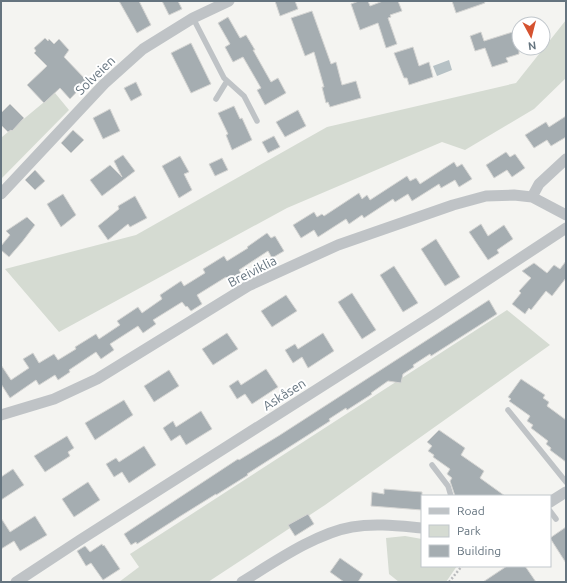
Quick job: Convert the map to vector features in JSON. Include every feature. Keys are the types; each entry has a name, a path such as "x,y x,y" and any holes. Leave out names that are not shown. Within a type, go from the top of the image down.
{"street":[{"name":"Solveien","path":"1,194 104,84 144,49 193,18 229,1"},
{"path":"532,197 540,184 566,159"},
{"name":"Breiviklia","path":"1,415 54,399 97,379 248,286 338,245 453,204 486,196 514,195 532,197 566,215"},
{"name":"Askåsen","path":"16,582 434,316 566,228"},
{"path":"551,501 566,492"},
{"path":"242,582 290,553 328,534 350,527 379,525 421,528"}],"lane":[{"path":"193,18 226,81 244,96 257,121"},
{"path":"216,99 226,81"},
{"path":"508,410 566,482"},
{"path":"432,465 448,486 451,495"},
{"path":"551,512 556,519"}],"path":[{"path":"449,582 461,567"}],"green space":[{"path":"566,20 566,78 534,109 465,150 442,142 287,208 59,332 5,269 136,235 327,127 516,83 537,56 551,56 551,39"},
{"path":"55,93 69,110 1,179 1,137"},
{"path":"507,310 550,345 325,505 208,582 119,582 139,567 130,554"},
{"path":"405,536 421,539 421,567 456,567 446,582 399,582 389,574 386,538"}],"shaded area":[{"path":"449,60 452,70 437,76 433,66"}],"building":[{"path":"119,1 139,1 151,25 137,33"},
{"path":"162,1 178,1 182,9 169,15"},
{"path":"275,1 295,1 298,9 280,16"},
{"path":"359,1 368,1 370,6 383,1 398,1 402,11 390,15 391,17 388,18 397,44 386,48 378,23 360,30 351,4"},
{"path":"452,1 484,1 485,3 456,13"},
{"path":"312,11 331,64 336,62 342,85 356,81 361,98 330,107 328,102 326,103 322,87 324,87 314,52 305,56 291,18"},
{"path":"228,17 240,38 246,35 271,82 278,78 286,93 265,105 257,90 261,88 243,57 233,62 225,47 230,44 218,23"},
{"path":"481,32 484,41 511,33 511,56 512,56 506,58 508,62 492,67 485,48 475,51 470,36"},
{"path":"45,38 48,41 49,39 54,44 59,39 69,50 64,57 87,81 70,99 60,88 44,103 27,85 47,66 34,53 36,51 34,48"},
{"path":"191,43 211,84 191,93 171,53"},
{"path":"413,47 419,66 429,62 433,77 409,85 407,78 404,78 394,53"},
{"path":"136,82 142,95 131,101 124,88"},
{"path":"10,104 24,118 12,131 11,130 8,132 1,125 1,113"},
{"path":"234,106 240,119 242,118 252,140 232,150 226,135 228,134 218,113"},
{"path":"110,109 120,131 103,139 93,118"},
{"path":"298,110 306,126 285,137 276,122"},
{"path":"566,116 566,137 551,146 547,140 534,148 525,135 546,122 549,127"},
{"path":"73,130 84,140 71,153 61,143"},
{"path":"274,136 280,147 268,153 262,142"},
{"path":"506,152 510,157 515,154 525,168 512,177 507,170 494,178 486,165"},
{"path":"123,155 135,171 102,196 90,180 110,165 122,177 114,161"},
{"path":"180,156 189,172 184,174 192,190 179,198 162,166"},
{"path":"222,158 228,170 215,176 209,164"},
{"path":"454,162 457,167 462,164 472,179 459,187 455,180 441,188 439,184 412,201 408,194 395,202 393,199 364,218 362,215 349,224 346,219 318,237 314,230 301,238 293,225 314,212 317,217 322,214 324,216 359,193 362,199 367,195 370,200 407,176 410,181 416,178 420,184"},
{"path":"35,170 45,181 35,190 25,180"},
{"path":"63,194 76,215 61,227 47,204"},
{"path":"135,196 147,218 130,227 128,224 108,240 98,226 119,209 118,206"},
{"path":"27,217 35,225 9,257 1,250 1,246 10,235 6,231"},
{"path":"481,224 488,236 504,225 513,239 497,250 499,253 488,260 469,232"},
{"path":"267,233 271,238 275,236 284,251 272,258 268,251 239,270 241,273 228,281 226,277 197,295 202,304 191,311 182,302 153,320 156,324 143,333 138,326 110,344 114,350 101,359 96,352 69,370 70,372 58,380 55,375 39,385 36,380 10,398 1,384 1,365 11,380 29,368 23,359 33,353 39,363 54,354 58,360 96,334 99,339 120,325 117,321 138,307 142,313 162,299 160,295 181,281 184,286 205,273 203,269 224,256 227,261 248,248 247,247"},
{"path":"436,239 460,277 445,286 421,249"},
{"path":"566,261 566,278 552,296 546,291 531,310 529,308 525,314 512,304 521,293 519,291 531,278 522,271 534,263 547,273 554,265 560,269"},
{"path":"394,266 418,303 403,312 380,275"},
{"path":"352,293 376,330 362,339 338,302"},
{"path":"286,295 297,311 272,327 261,311"},
{"path":"489,300 497,314 431,356 430,354 413,365 414,367 403,374 401,383 388,381 371,393 372,394 347,410 346,408 329,419 330,421 247,474 248,475 137,544 136,542 131,545 124,534 238,459 239,460 280,435"},
{"path":"227,333 238,349 213,365 202,349"},
{"path":"323,333 334,351 308,368 302,357 293,363 285,350 295,344 298,349"},
{"path":"266,369 278,387 252,404 245,394 237,399 229,386 238,380 241,385"},
{"path":"169,370 179,386 154,402 144,386"},
{"path":"521,379 545,395 543,398 549,402 547,406 566,420 566,462 550,450 551,448 546,444 548,441 531,428 533,425 527,421 530,416 509,401 511,399 508,397"},
{"path":"124,400 133,415 95,440 85,423"},
{"path":"201,411 212,429 186,445 180,435 171,441 163,428 173,421 176,427"},
{"path":"439,430 465,448 461,455 484,471 480,478 504,495 455,495 450,481 452,478 447,474 450,469 433,457 434,455 428,451 432,446 427,442"},
{"path":"67,436 74,448 68,452 70,456 45,472 34,456"},
{"path":"144,446 156,465 129,483 122,472 114,477 106,464 116,458 119,462"},
{"path":"13,469 24,485 1,500 1,477"},
{"path":"88,482 100,500 74,517 62,499"},
{"path":"384,489 422,492 421,510 371,506 372,492 384,494"},
{"path":"308,514 314,524 295,536 288,525"},
{"path":"35,516 47,535 20,551 14,541 1,549 1,518 10,532"},
{"path":"566,527 566,563 551,540 551,537"},
{"path":"102,544 120,569 103,580 91,563 86,566 77,551 85,546 90,552"},
{"path":"340,558 363,574 358,582 344,582 330,572"},
{"path":"506,567 526,567 536,582 483,582"}]}
